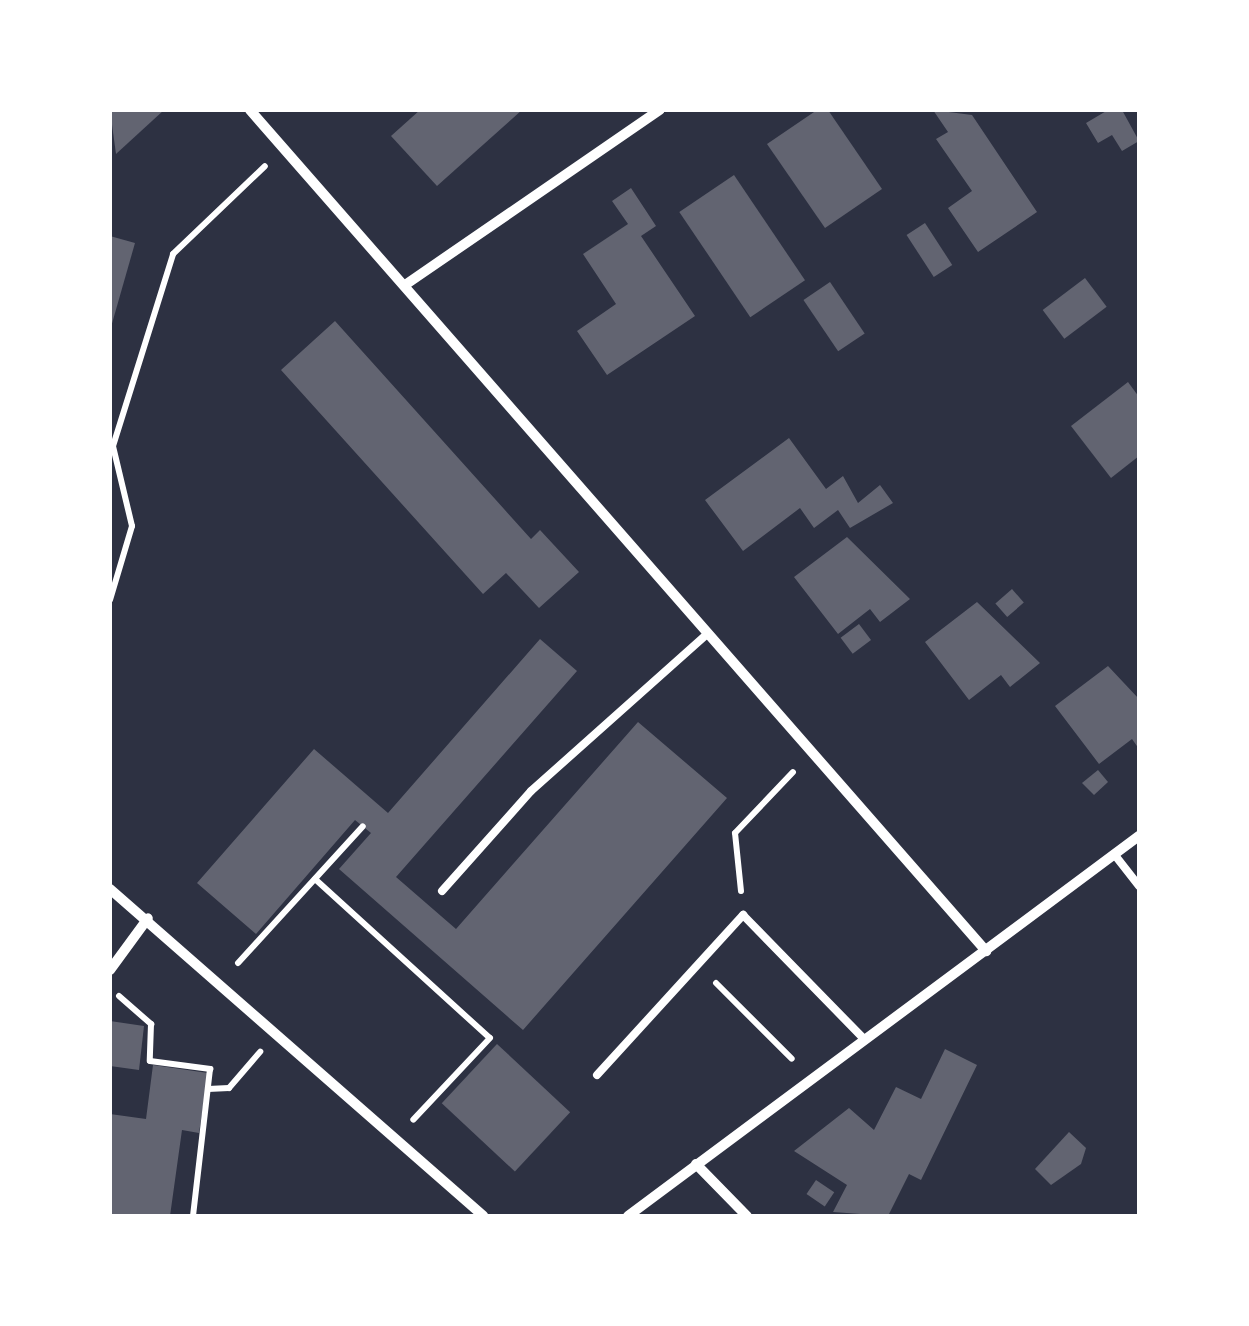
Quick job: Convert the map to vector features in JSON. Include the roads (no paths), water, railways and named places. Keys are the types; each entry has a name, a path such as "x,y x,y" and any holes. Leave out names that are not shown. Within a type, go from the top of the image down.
{"street":[{"path":"250,110 706,636 986,951"},
{"path":"405,286 660,110"},
{"path":"628,1216 862,1037 986,951 1139,836"},
{"path":"110,889 148,918 483,1216"},
{"path":"110,970 148,918"},
{"path":"696,1164 748,1216"}],"lane":[{"path":"442,891 531,791 706,636"},
{"path":"1114,854 1139,886"},
{"path":"596,1075 744,915 862,1037"}]}
